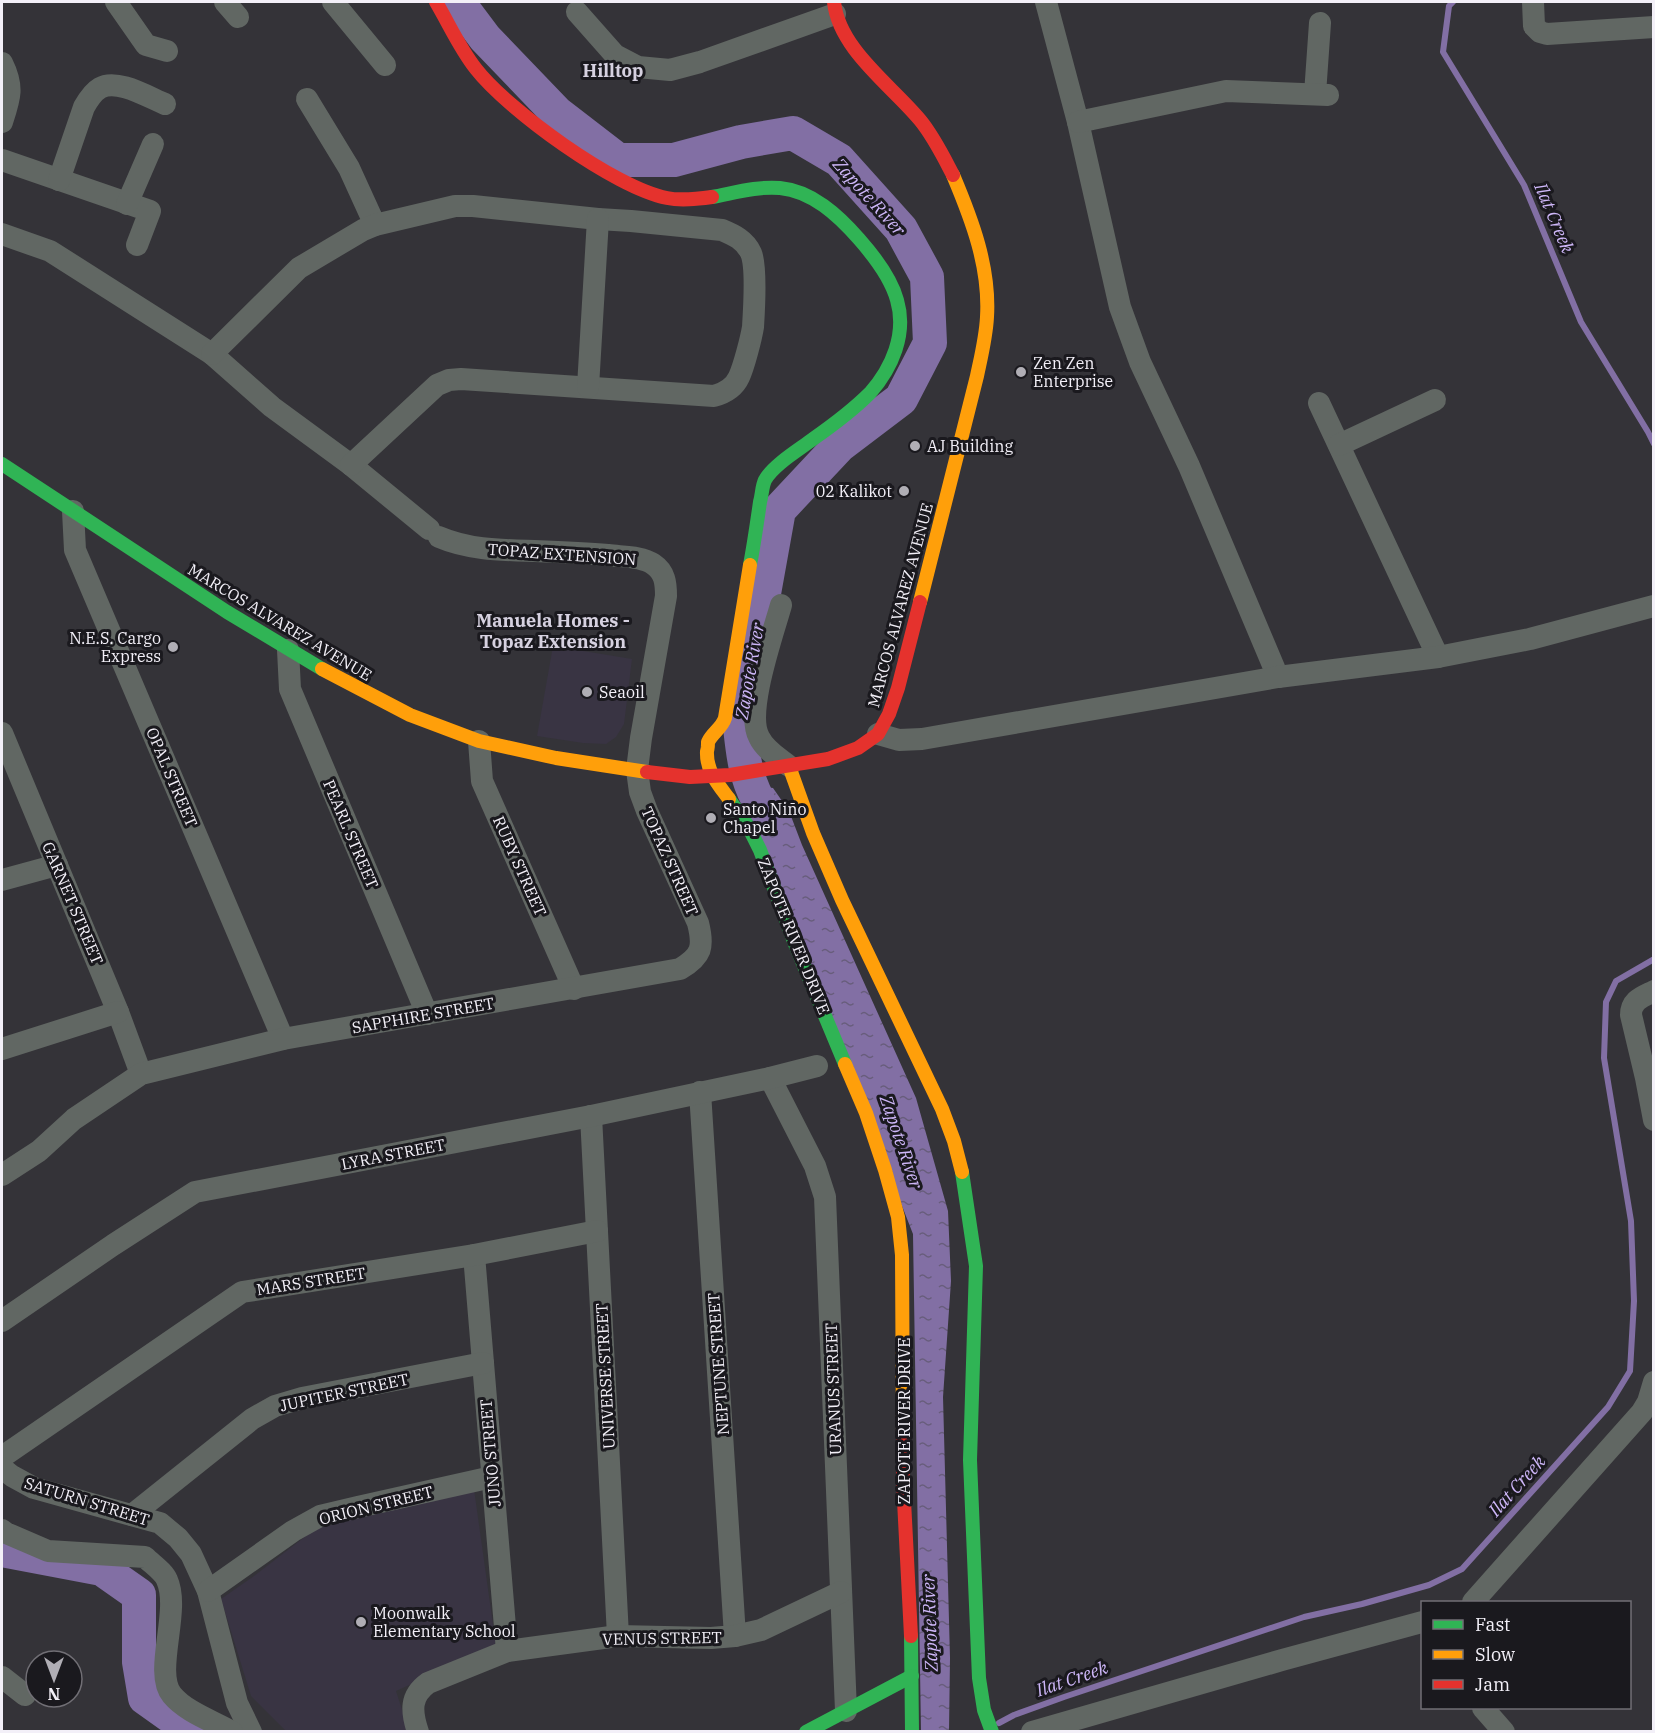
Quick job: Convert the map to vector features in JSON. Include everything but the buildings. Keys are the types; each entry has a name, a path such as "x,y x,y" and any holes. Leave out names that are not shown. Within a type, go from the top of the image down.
{"main road":[{"name":"ZAPOTE RIVER DRIVE","path":"436,2 463,49 490,83 514,107 595,166 656,196 671,199 780,188 816,201 841,220 870,252 888,280 898,303 897,349 884,375 868,394 777,466 764,481 725,718 723,724 708,742 707,760 713,777 748,826 760,850 795,944 866,1113 898,1217 902,1255 903,1481 911,1631 912,1731"},
{"name":"MARCOS ALVAREZ AVENUE","path":"2,464 217,606 288,650 410,715 479,741 556,758 690,777 713,777 789,766 828,759 858,748 878,734 889,714 898,688 981,355 987,316 985,278 978,242 964,201 941,152 919,119 847,38 835,8"},
{"path":"789,766 813,833 842,900 942,1109 954,1141 965,1183 976,1266 970,1460 979,1678 984,1710 992,1731"},
{"path":"807,1731 912,1676"}],"street":[{"path":"116,2 146,45 166,51"},
{"path":"333,2 385,65"},
{"path":"1046,2 1078,122 1120,307 1140,362 1189,466 1278,677"},
{"path":"1533,2 1534,26 1546,34 1653,27"},
{"path":"577,12 615,55 638,67 669,70 700,62 835,8"},
{"path":"1078,122 1226,91 1321,94 1320,23"},
{"path":"2,63 11,91 2,122"},
{"path":"59,180 84,107 100,88 112,85 123,86 165,104"},
{"path":"307,99 349,168 375,225"},
{"path":"127,204 153,144"},
{"path":"2,160 150,211 137,245"},
{"path":"2,234 50,251 212,354 272,407 351,465 436,386 449,380 714,396 723,393 731,389 739,378 752,329 754,269 751,254 744,243 734,235 722,230 455,206 375,225 299,268 212,354"},
{"path":"588,387 598,219"},
{"path":"1339,445 1435,400"},
{"path":"1319,403 1438,657"},
{"name":"TOPAZ EXTENSION","path":"351,465 434,533 462,545 490,550 579,552 643,559 654,564 662,572 666,583 666,596 637,770"},
{"name":"OPAL STREET","path":"73,511 75,550 283,1039"},
{"path":"781,605 757,698 755,723 758,736 765,746 789,766"},
{"path":"878,734 899,740 922,739 1278,677 1438,657 1530,639 1653,606"},
{"name":"PEARL STREET","path":"288,650 290,689 427,1014"},
{"name":"GARNET STREET","path":"2,733 118,1012 141,1074"},
{"name":"RUBY STREET","path":"479,741 483,781 574,988"},
{"name":"TOPAZ STREET","path":"637,770 640,792 647,811 698,923 702,938 700,952"},
{"path":"2,880 57,865"},
{"name":"SAPPHIRE STREET","path":"141,1074 283,1039 680,969 693,962 700,952"},
{"path":"1653,991 1635,1001 1631,1007 1631,1015 1653,1120"},
{"path":"2,1049 118,1012"},
{"name":"LYRA STREET","path":"2,1321 195,1192 591,1116 817,1066"},
{"path":"2,1175 39,1151 74,1119 141,1074"},
{"name":"URANUS STREET","path":"771,1078 815,1166 825,1197 846,1712"},
{"name":"NEPTUNE STREET","path":"700,1092 735,1636"},
{"name":"UNIVERSE STREET","path":"591,1116 618,1636"},
{"name":"MARS STREET","path":"2,1457 242,1292 474,1255 597,1232"},
{"name":"JUNO STREET","path":"474,1255 507,1651"},
{"name":"JUPITER STREET","path":"132,1515 252,1419 275,1406 302,1398 483,1363"},
{"path":"1474,1601 1642,1412 1648,1402 1653,1382"},
{"name":"SATURN STREET","path":"2,1468 34,1488 160,1523 178,1538 191,1554 208,1591 237,1703 251,1731"},
{"name":"ORION STREET","path":"208,1591 293,1531 320,1516 492,1477"},
{"path":"2,1530 48,1551 145,1557 167,1579 172,1601 165,1674 171,1694 188,1708 232,1731"},
{"name":"VENUS STREET","path":"418,1731 414,1700 418,1690 428,1683 507,1651 618,1636 711,1638 735,1636 761,1630 841,1592"},
{"path":"1032,1731 1282,1659 1419,1628"},
{"path":"2,1677 24,1694"},
{"path":"1485,1709 1504,1731"}],"shaded area":[{"name":"Seaoil","path":"553,646 632,659 624,724 616,737 606,744 537,736"},
{"name":"Moonwalk Elementary School","path":"474,1489 496,1646 396,1691 409,1731 286,1731 251,1696 221,1599 319,1526"}],"water":[{"path":"759,786 773,788 789,811 802,845 916,1098 948,1211 951,1281 943,1397 950,1658 949,1731 921,1731 913,1234 740,791"}],"waterway":[{"name":"Zapote River","path":"458,2 485,38 557,113 618,160 674,160 741,142 793,133 839,160 901,229 927,277 930,343 901,399 839,446 779,510 740,727 747,773 758,800"},
{"name":"Ilat Creek","path":"1453,2 1449,6 1443,52 1524,185 1581,322 1654,444"},
{"name":"Ilat Creek","path":"999,1723 1014,1715 1064,1697 1304,1617 1429,1585 1462,1569 1608,1407 1630,1371 1634,1301 1631,1221 1604,1058 1606,1002 1616,981 1654,959"},
{"path":"2,1550 102,1569 139,1595 139,1662 145,1698 193,1732"}],"traffic: fast":[{"path":"712,197 746,190 780,188 814,199 842,221 876,260 891,284 900,313 896,350 885,373 870,393 835,423 780,463 765,480 750,565"},
{"path":"2,464 227,612 322,669"},
{"path":"729,799 748,826 760,850 795,944 845,1064"},
{"path":"962,1172 976,1266 970,1460 979,1678 984,1710 992,1732"},
{"path":"911,1636 912,1732"},
{"path":"806,1732 912,1676"}],"traffic: slow":[{"path":"920,602 977,376 986,324 987,298 983,262 967,209 953,175"},
{"path":"729,799 708,765 707,751 708,742 725,718 750,565"},
{"path":"322,669 410,715 479,741 556,758 647,772"},
{"path":"789,766 813,833 842,900 942,1109 962,1172"},
{"path":"845,1064 866,1113 898,1217 902,1255 903,1439"}],"traffic: jam":[{"path":"436,2 470,61 491,86 564,145 592,164 645,191 678,199 712,197"},
{"path":"834,2 845,35 856,51 920,120 953,175"},
{"path":"647,772 690,777 730,775 828,759 858,748 878,734 889,714 920,602"},
{"path":"903,1439 911,1636"}],"place":[{"name":"Zen Zen Enterprise","path":"1021,372"},
{"name":"AJ Building","path":"915,446"},
{"name":"02 Kalikot","path":"904,491"},
{"name":"N.E.S. Cargo Express","path":"173,647"},
{"name":"Seaoil","path":"587,692"},
{"name":"Santo Niño Chapel","path":"711,818"},
{"name":"Moonwalk Elementary School","path":"361,1622"}],"district":[{"name":"Hilltop","path":"613,71"},
{"name":"Manuela Homes - Topaz Extension","path":"553,631"}]}
